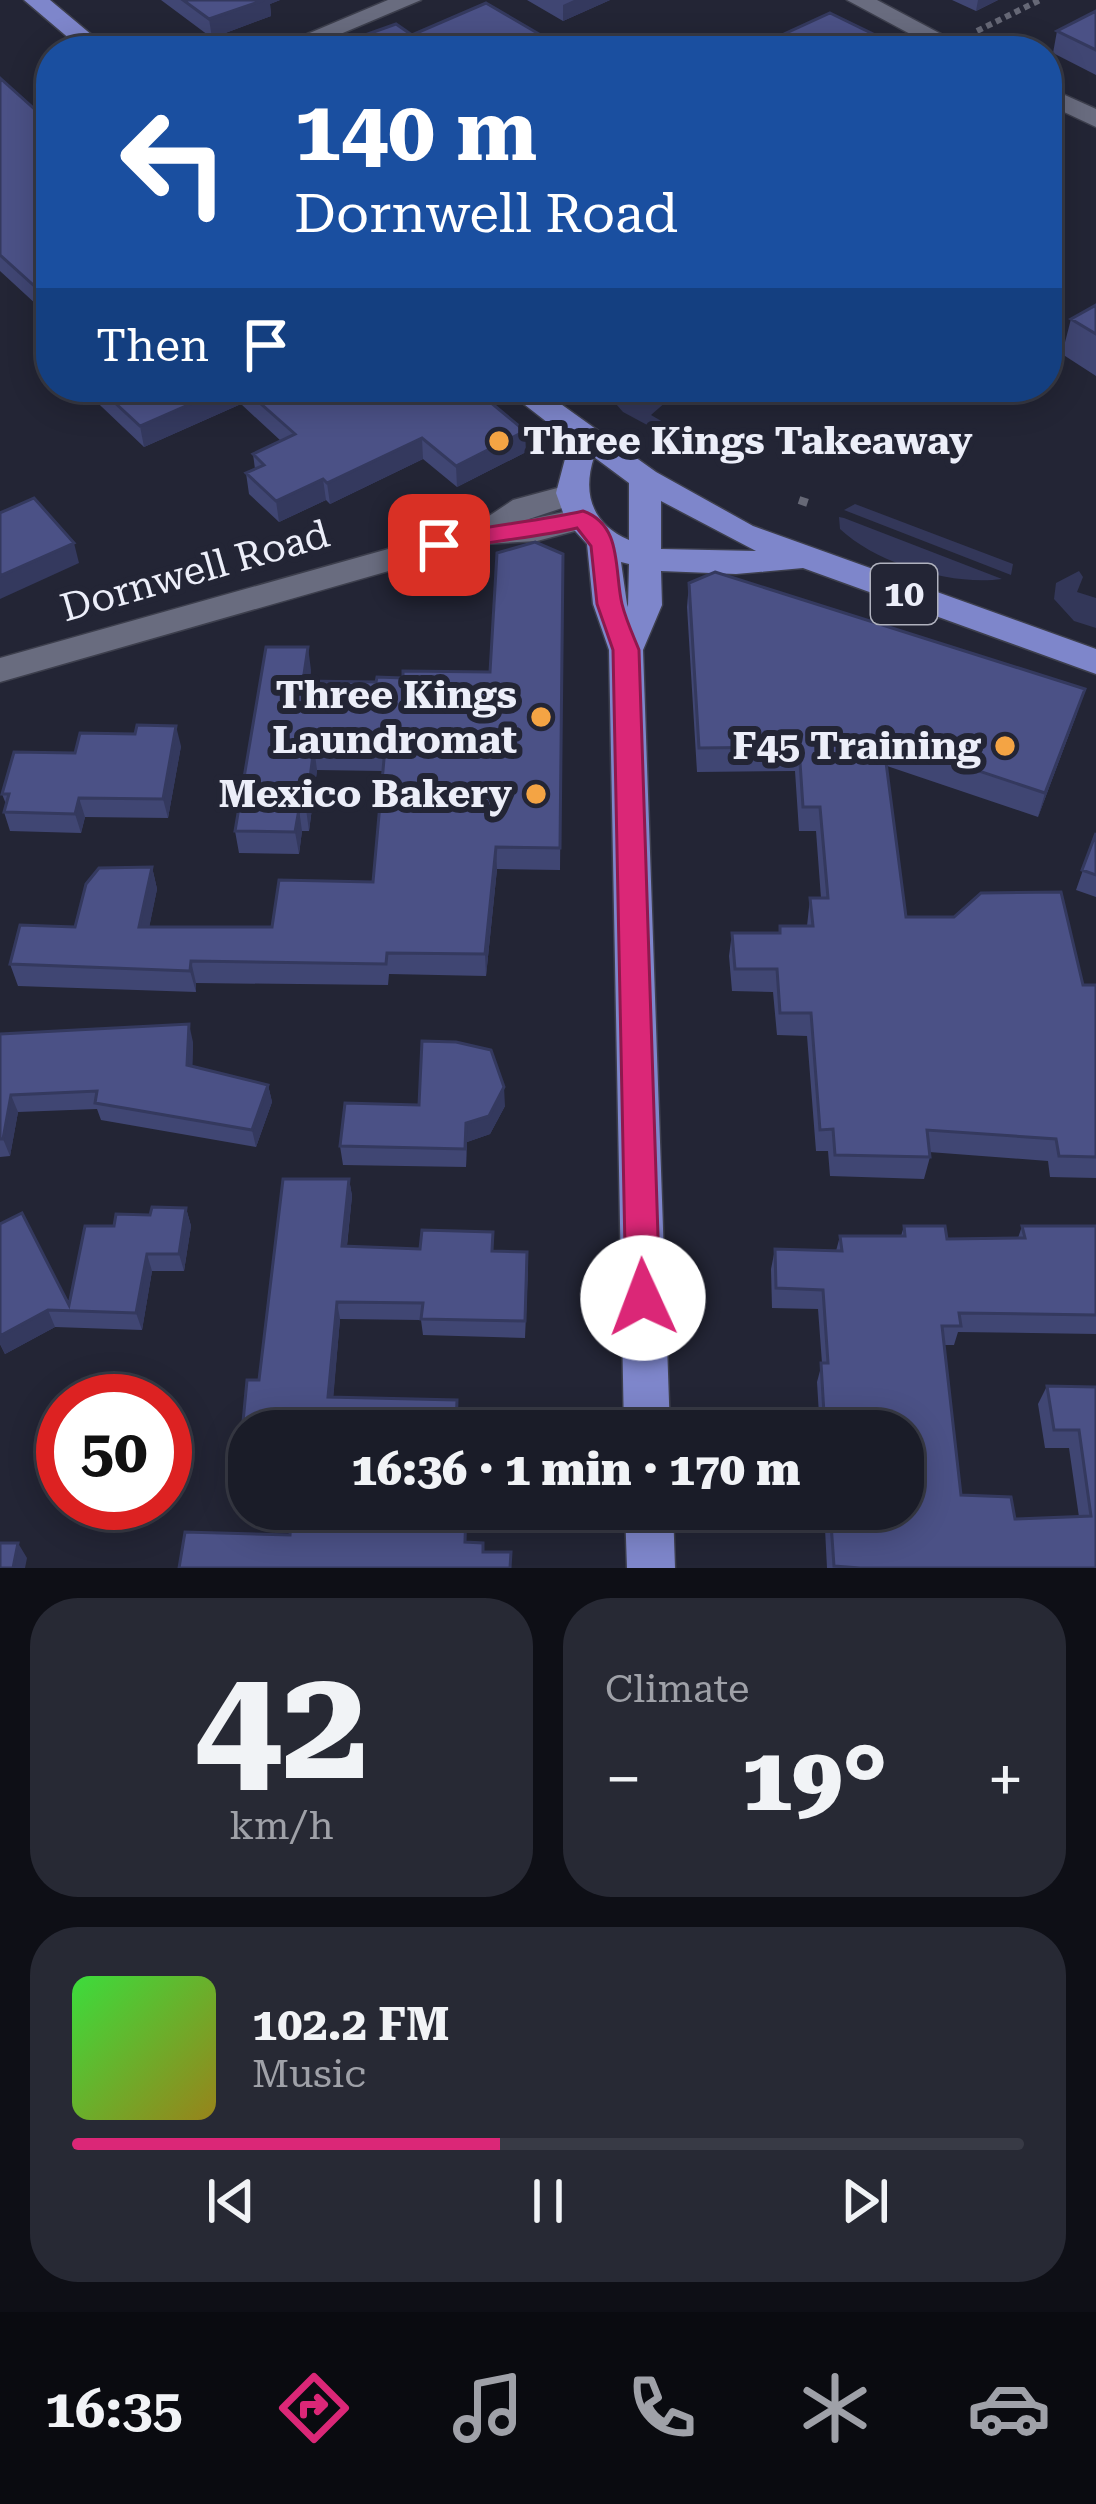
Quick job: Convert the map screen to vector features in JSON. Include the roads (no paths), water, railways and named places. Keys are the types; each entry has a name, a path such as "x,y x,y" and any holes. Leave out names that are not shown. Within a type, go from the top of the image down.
{"main road":[{"path":"36,0 80,36"},
{"name":"10","path":"537,402 645,479 728,527 804,559 1096,662"},
{"path":"586,438 586,519 626,650 646,1410"},
{"path":"626,650 646,605 645,479"},
{"path":"586,519 647,557 725,564 804,559"},
{"path":"650,1530 651,1568"}],"street":[{"path":"317,36 409,0"},
{"path":"859,0 945,36"},
{"path":"1062,102 1096,119"},
{"name":"Dornwell Road","path":"0,670 483,532 537,530 586,519"}],"place":[{"name":"Three Kings Takeaway","path":"499,441"},
{"name":"Three Kings Laundromat","path":"541,717"},
{"name":"F45 Training","path":"1005,746"},
{"name":"Mexico Bakery","path":"536,794"}]}
